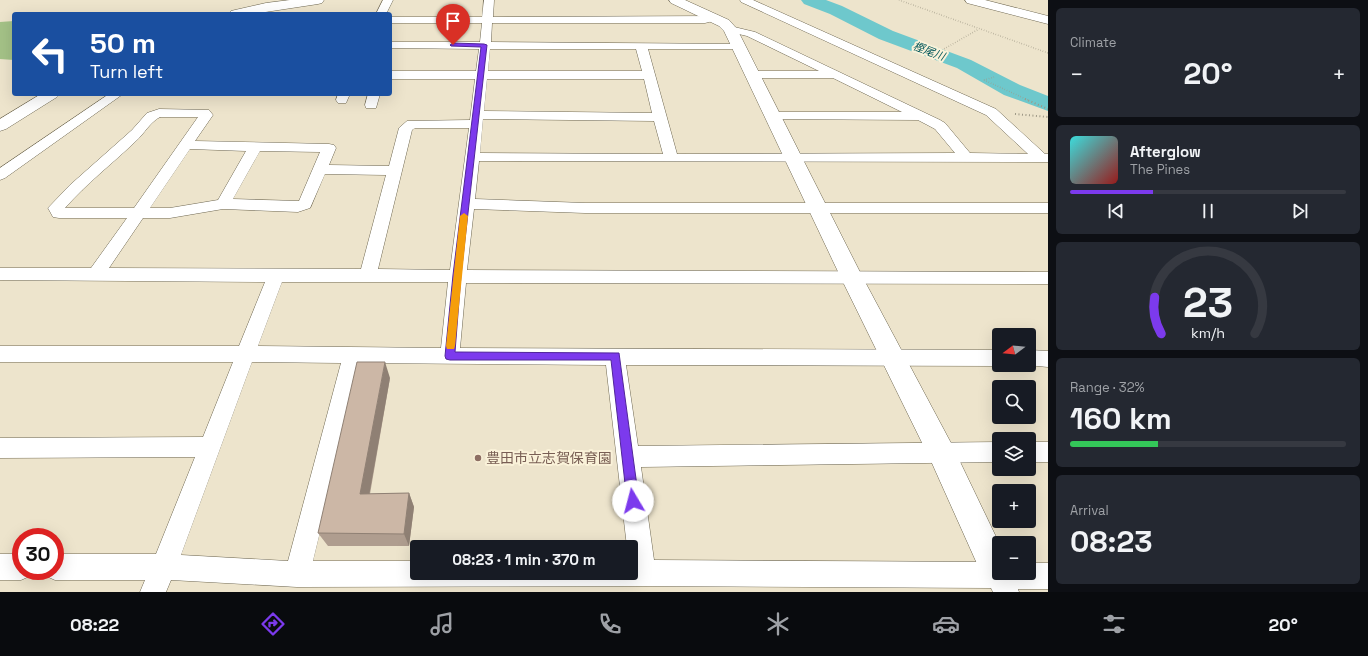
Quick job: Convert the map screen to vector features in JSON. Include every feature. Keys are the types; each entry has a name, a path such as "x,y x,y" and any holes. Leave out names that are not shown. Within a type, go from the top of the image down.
{"street":[{"path":"244,12 266,7 318,0"},
{"path":"382,12 388,0"},
{"path":"450,356 457,275 472,157 489,0"},
{"path":"675,0 727,31 753,75 852,278 941,452 1002,584"},
{"path":"745,0 991,112 1044,157"},
{"path":"970,0 1048,20"},
{"path":"392,20 704,20 727,31"},
{"path":"392,45 641,46 727,31 751,34 923,116 940,126 965,157"},
{"path":"641,46 671,158"},
{"path":"392,75 648,75"},
{"path":"753,75 837,75"},
{"path":"0,126 49,96"},
{"path":"0,175 114,96"},
{"path":"96,274 138,213 186,145 206,115 204,113 152,114 138,132 67,195 56,208 59,213 138,213 180,213 222,204 298,207 305,204 329,150 326,147 186,145"},
{"path":"774,116 923,116"},
{"path":"368,275 406,128 412,124 476,120 660,117"},
{"path":"222,204 255,146"},
{"path":"472,157 1044,157"},
{"path":"320,169 394,171"},
{"path":"466,204 585,208 1048,208"},
{"path":"0,274 1048,278"},
{"path":"153,592 164,567 276,275"},
{"path":"0,354 992,358"},
{"path":"297,574 353,355"},
{"path":"615,356 643,573"},
{"path":"1036,358 1048,359"},
{"path":"0,448 209,447"},
{"path":"627,457 992,452"},
{"path":"1036,452 1048,452"},
{"path":"0,567 12,567"},
{"path":"64,567 164,567 297,574 643,573 1002,584 1048,576"}],"path":[{"path":"899,0 1048,54"},
{"path":"942,50 979,29"},
{"path":"994,78 984,80 1048,109"},
{"path":"991,112 1048,117"}],"green space":[{"path":"12,21 12,60 0,59 0,22"}],"building":[{"path":"357,362 385,362 360,494 409,493 404,534 318,533"}],"waterway":[{"name":"樫尾川","path":"810,0 836,10 886,35 964,64 1012,90 1048,104"}],"slow traffic":[{"path":"450,346 464,216"}],"place":[{"name":"豊田市立志賀保育園","path":"478,458"}],"route":[{"path":"453,45 484,45 477,115 457,275 450,356 615,356 633,501"}]}
